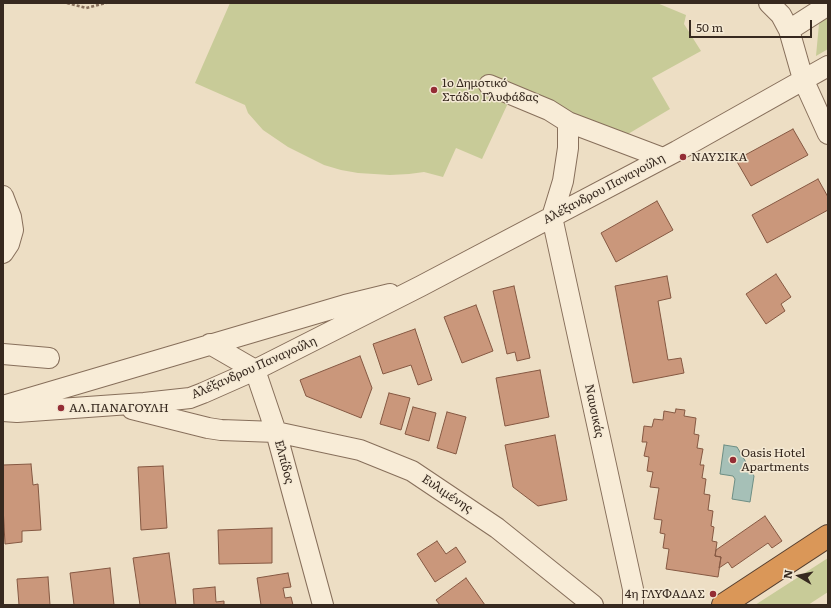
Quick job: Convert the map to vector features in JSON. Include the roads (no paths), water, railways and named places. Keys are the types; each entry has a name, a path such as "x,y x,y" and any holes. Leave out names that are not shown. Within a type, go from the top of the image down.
{"highway":[{"path":"723,605 828,536"}],"street":[{"path":"769,3 781,16 789,30 803,79 828,134"},
{"path":"789,30 828,4"},
{"name":"Αλέξανδρου Παναγούλη","path":"3,410 17,412 144,403 190,398 203,393 256,370 421,286 663,158 828,66"},
{"path":"489,85 549,110 568,122 663,158"},
{"path":"552,216 563,182 568,148 568,122"},
{"path":"3,196 12,217 13,230 9,244 3,253"},
{"name":"Ναυσικάς","path":"552,216 633,589 633,605"},
{"name":"Αλέξανδρου Παναγούλη","path":"3,406 345,305 421,286"},
{"path":"210,344 256,370"},
{"path":"3,354 49,358"},
{"name":"Ελπίδος","path":"256,370 276,432 323,605"},
{"name":"Ευλιμένης","path":"117,405 208,428 221,430 276,432 360,450 412,471 497,528 594,605"}],"water":[{"name":"Oasis Hotel Apartments","path":"724,445 737,447 754,476 750,502 732,499 735,479 733,476 720,474"}],"place":[{"name":"1ο Δημοτικό Στάδιο Γλυφάδας","path":"434,90"},
{"name":"ΝΑΥΣΙΚΑ","path":"683,157"},
{"name":"ΑΛ.ΠΑΝΑΓΟΥΛΗ","path":"61,408"},
{"name":"Oasis Hotel Apartments","path":"733,460"},
{"name":"4η ΓΛΥΦΑΔΑΣ","path":"713,594"}]}
